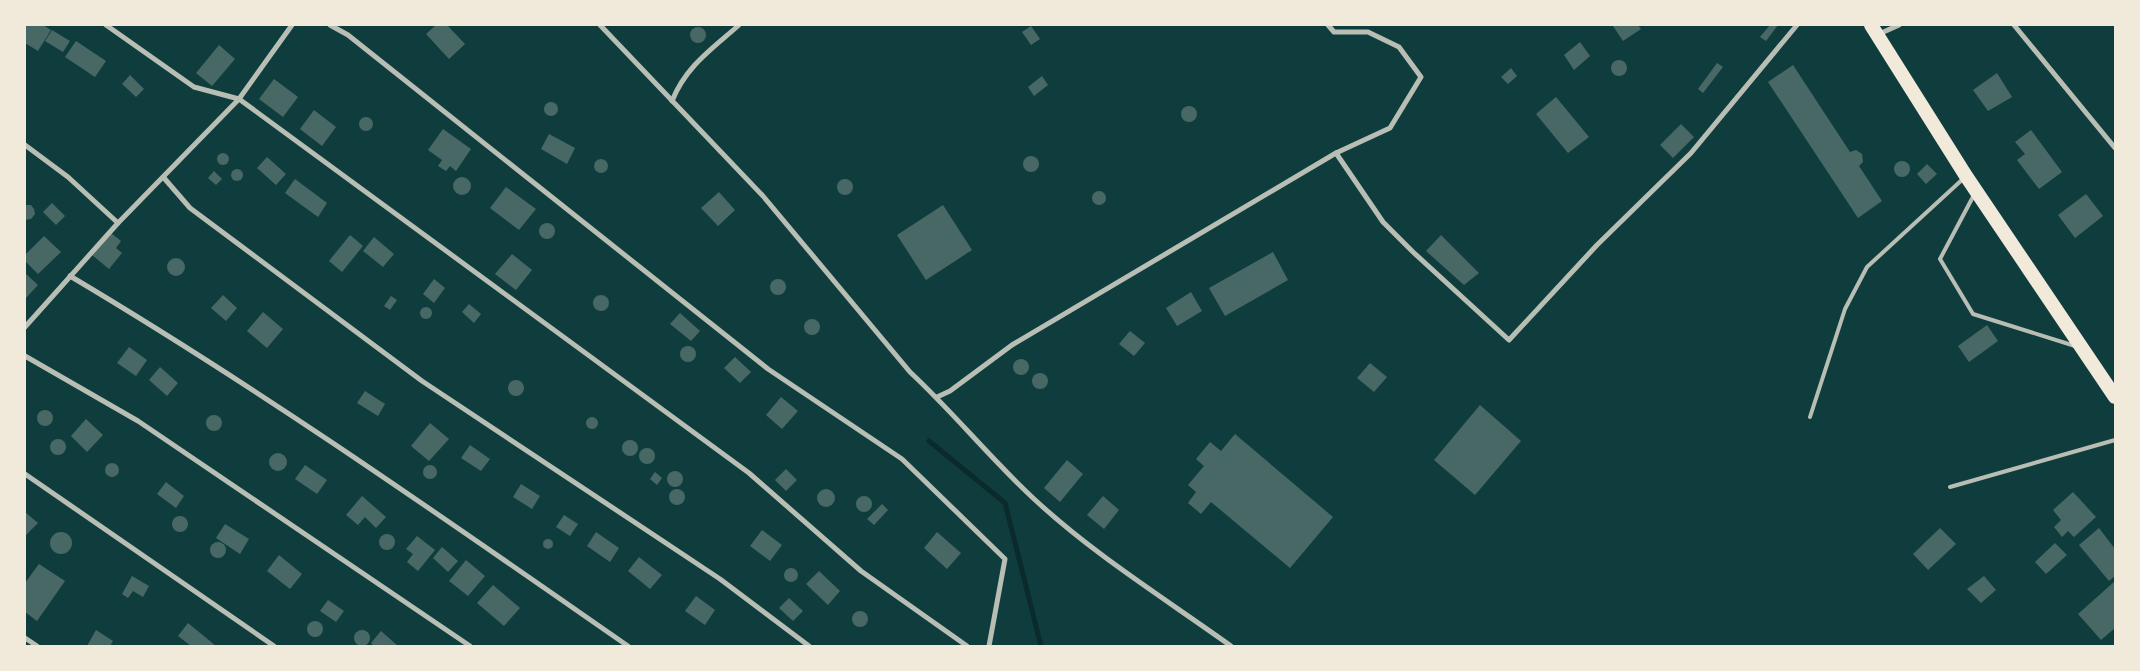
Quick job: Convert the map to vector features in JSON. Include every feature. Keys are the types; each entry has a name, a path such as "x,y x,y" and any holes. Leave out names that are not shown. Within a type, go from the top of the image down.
{"highway":[{"path":"1874,30 1966,176 2115,397"}],"street":[{"path":"106,25 194,87 239,99 749,473 861,571 967,646"},
{"path":"25,327 118,223 239,99 292,25"},
{"path":"330,25 348,35 768,368 902,459 1005,559 989,646"},
{"path":"600,25 763,196 910,372 937,397 1032,497 1081,540 1231,646"},
{"path":"672,101 678,85 693,65 739,25"},
{"path":"937,397 950,391 1012,345 1336,153 1390,128 1421,77 1399,47 1368,32 1334,32 1328,25"},
{"path":"1336,153 1383,222 1509,340 1597,245 1691,152 1797,25"},
{"path":"1874,30 1899,25"},
{"path":"2014,25 2115,148"},
{"path":"25,145 68,177 118,223"},
{"path":"164,178 190,208 422,382 720,579 810,646"},
{"path":"70,276 132,313 386,478 628,646"},
{"path":"25,356 138,421 470,646"},
{"path":"25,474 274,646"},
{"path":"25,638 37,646"}],"lane":[{"path":"1810,417 1844,309 1867,268 1966,176"},
{"path":"1976,191 1940,259 1973,314 2081,347"},
{"path":"1950,487 2115,440"}],"building":[{"path":"25,25 43,25 51,30 38,51 25,43"},
{"path":"436,25 447,25 465,44 449,59 426,34"},
{"path":"1638,25 1641,29 1623,41 1613,26"},
{"path":"1770,25 1778,25 1766,41 1760,37"},
{"path":"1031,26 1040,39 1031,45 1022,32"},
{"path":"698,27 704,29 706,35 704,41 698,43 692,41 690,35 692,29"},
{"path":"52,30 70,41 63,52 45,41"},
{"path":"76,41 106,61 95,77 65,57"},
{"path":"1580,42 1590,56 1574,70 1564,55"},
{"path":"219,45 235,59 212,86 196,73"},
{"path":"1619,60 1625,62 1627,68 1625,74 1619,76 1613,74 1611,68 1613,62"},
{"path":"1717,63 1723,67 1703,93 1698,89"},
{"path":"1793,65 1850,152 1856,150 1862,154 1863,162 1859,166 1882,201 1858,218 1768,82"},
{"path":"1511,68 1517,76 1508,84 1501,77"},
{"path":"1997,73 2012,97 1988,111 1973,90"},
{"path":"130,75 144,89 136,97 122,84"},
{"path":"1042,76 1048,85 1034,96 1028,87"},
{"path":"274,79 298,97 283,117 259,99"},
{"path":"1556,97 1589,137 1568,153 1536,114"},
{"path":"551,102 556,104 558,109 556,114 551,116 546,114 544,109 546,104"},
{"path":"1189,106 1197,114 1189,122 1181,114"},
{"path":"314,110 336,127 322,146 300,129"},
{"path":"366,117 371,119 373,124 371,129 366,131 361,129 359,124 361,119"},
{"path":"1681,124 1694,137 1673,158 1660,145"},
{"path":"443,129 471,149 456,171 450,166 446,171 438,166 442,160 428,150"},
{"path":"2031,130 2062,172 2039,189 2017,160 2025,154 2015,142"},
{"path":"549,134 575,148 567,164 541,149"},
{"path":"221,153 225,153 229,159 225,165 221,165 217,161 217,157"},
{"path":"1031,156 1039,164 1031,172 1023,164"},
{"path":"267,157 286,174 276,185 257,168"},
{"path":"598,159 604,159 608,166 604,173 598,173 594,169 594,163"},
{"path":"1902,161 1910,169 1902,177 1894,169"},
{"path":"1927,164 1937,174 1926,184 1917,174"},
{"path":"239,169 242,170 242,180 235,181 232,180 231,173 232,170"},
{"path":"214,171 222,179 216,185 208,178"},
{"path":"462,177 468,180 471,186 468,192 462,195 456,192 453,186 456,180"},
{"path":"295,179 327,203 318,217 285,193"},
{"path":"845,179 853,187 845,195 837,187"},
{"path":"506,187 536,209 519,230 490,208"},
{"path":"1099,191 1104,193 1106,198 1104,203 1099,205 1094,203 1092,198 1094,193"},
{"path":"719,192 735,210 718,226 701,208"},
{"path":"2086,194 2103,216 2075,238 2058,215"},
{"path":"52,203 65,216 56,225 43,212"},
{"path":"25,205 31,205 34,209 35,214 31,219 25,220"},
{"path":"943,205 972,250 926,280 897,235"},
{"path":"547,223 555,231 547,239 539,231"},
{"path":"111,233 121,241 116,248 122,253 109,269 92,255"},
{"path":"350,235 363,246 342,272 329,261"},
{"path":"1441,235 1479,273 1464,285 1426,251"},
{"path":"44,236 61,252 38,274 25,261 25,255"},
{"path":"374,237 394,254 383,267 363,251"},
{"path":"1273,252 1288,280 1225,316 1209,288"},
{"path":"512,254 532,270 516,290 495,274"},
{"path":"176,258 182,261 185,267 182,273 176,276 170,273 167,267 170,261"},
{"path":"25,273 38,285 25,299"},
{"path":"434,279 445,288 434,303 423,294"},
{"path":"778,279 784,281 786,287 784,293 778,295 772,293 770,287 772,281"},
{"path":"1191,292 1202,311 1177,326 1166,308"},
{"path":"223,295 237,308 226,321 211,308"},
{"path":"601,295 609,303 601,311 593,303"},
{"path":"391,296 397,300 390,310 384,306"},
{"path":"469,304 481,314 474,323 462,312"},
{"path":"424,307 428,307 432,313 428,319 424,319 420,315 420,311"},
{"path":"263,312 283,329 267,348 247,331"},
{"path":"680,313 700,331 691,341 670,324"},
{"path":"812,319 818,321 820,327 818,333 812,335 806,333 804,327 806,321"},
{"path":"1987,325 1998,341 1969,362 1958,346"},
{"path":"1130,331 1145,343 1134,356 1119,344"},
{"path":"688,346 696,354 688,362 680,354"},
{"path":"129,347 147,360 136,376 117,363"},
{"path":"735,357 751,372 740,383 724,368"},
{"path":"1021,359 1029,367 1021,375 1013,367"},
{"path":"1370,363 1387,377 1374,392 1357,378"},
{"path":"160,367 178,383 167,396 149,380"},
{"path":"1040,373 1048,381 1040,389 1032,381"},
{"path":"516,380 524,388 516,396 508,388"},
{"path":"365,391 385,404 378,416 357,403"},
{"path":"781,397 798,411 782,429 766,415"},
{"path":"1480,405 1521,441 1475,495 1434,460"},
{"path":"42,410 48,410 53,415 51,424 42,426 37,421 37,415"},
{"path":"211,415 217,415 222,420 220,429 211,431 206,426 206,420"},
{"path":"594,417 597,418 597,428 590,429 587,428 586,421 587,418"},
{"path":"86,419 103,435 87,452 71,436"},
{"path":"430,423 449,439 429,461 411,446"},
{"path":"1235,434 1333,517 1290,568 1211,502 1201,514 1188,503 1196,492 1188,485 1204,466 1196,459 1210,442 1221,451"},
{"path":"58,439 64,441 66,447 64,453 58,455 52,453 50,447 52,441"},
{"path":"630,440 638,448 630,456 622,448"},
{"path":"470,445 490,459 481,471 461,458"},
{"path":"647,448 655,456 647,464 639,456"},
{"path":"278,453 284,456 287,462 284,468 278,471 272,468 269,462 272,456"},
{"path":"1067,460 1083,474 1060,502 1044,488"},
{"path":"109,463 115,463 119,470 115,477 109,477 105,473 105,467"},
{"path":"305,465 327,480 317,494 295,479"},
{"path":"430,465 435,467 437,472 435,477 430,479 425,477 423,472 425,467"},
{"path":"786,469 797,480 786,491 775,480"},
{"path":"675,471 683,479 675,487 667,479"},
{"path":"655,472 662,478 657,485 650,479"},
{"path":"166,482 184,496 176,508 157,494"},
{"path":"521,484 540,496 532,509 513,497"},
{"path":"677,489 685,497 677,505 669,497"},
{"path":"826,489 832,492 835,498 832,504 826,507 820,504 817,498 820,492"},
{"path":"2073,492 2096,517 2074,537 2068,531 2062,537 2054,527 2061,520 2053,510"},
{"path":"362,496 386,517 376,528 365,517 358,525 346,515"},
{"path":"861,496 867,496 872,501 870,510 861,512 856,507 856,501"},
{"path":"1103,496 1119,510 1104,529 1087,515"},
{"path":"882,504 888,510 874,525 867,519"},
{"path":"25,512 38,523 25,536"},
{"path":"564,515 578,524 570,536 556,527"},
{"path":"180,516 188,524 180,532 172,524"},
{"path":"225,524 249,539 240,554 216,538"},
{"path":"1940,528 1956,544 1928,570 1913,554"},
{"path":"2099,528 2115,549 2115,576 2109,581 2079,545"},
{"path":"762,530 782,545 770,561 750,546"},
{"path":"61,532 71,539 72,543 65,553 61,554 51,547 50,543 57,533"},
{"path":"596,532 619,548 610,562 587,546"},
{"path":"937,532 961,553 947,569 924,548"},
{"path":"387,534 393,536 395,542 393,548 387,550 381,548 379,542 381,536"},
{"path":"417,536 435,550 418,571 407,562 413,554 406,549"},
{"path":"546,539 550,539 553,544 552,548 546,549 543,546 543,542"},
{"path":"218,542 226,550 218,558 210,550"},
{"path":"2055,543 2067,555 2046,574 2035,562"},
{"path":"442,547 458,561 448,572 433,558"},
{"path":"279,555 302,574 290,589 267,571"},
{"path":"639,557 662,575 650,589 628,571"},
{"path":"466,560 485,576 468,596 449,581"},
{"path":"39,564 65,581 37,621 25,612 25,583"},
{"path":"791,568 796,570 798,575 796,580 791,582 786,580 784,575 786,570"},
{"path":"819,571 840,591 828,605 806,584"},
{"path":"132,576 149,586 143,597 133,591 128,598 122,594"},
{"path":"1984,576 1996,590 1981,603 1967,589"},
{"path":"2115,581 2115,628 2101,640 2078,614"},
{"path":"493,585 520,608 504,626 477,603"},
{"path":"696,596 715,610 705,625 685,611"},
{"path":"789,598 803,611 793,621 779,608"},
{"path":"328,600 344,611 336,622 320,611"},
{"path":"860,611 868,619 860,627 852,619"},
{"path":"315,621 321,623 323,629 321,635 315,637 309,635 307,629 309,623"},
{"path":"188,623 216,646 191,646 178,636"},
{"path":"96,630 113,641 110,646 87,646"},
{"path":"359,630 365,630 370,635 368,644 359,646 354,641 354,635"},
{"path":"381,631 398,646 374,646 371,643"}],"waterway":[{"path":"929,441 1005,503 1041,646"}]}
